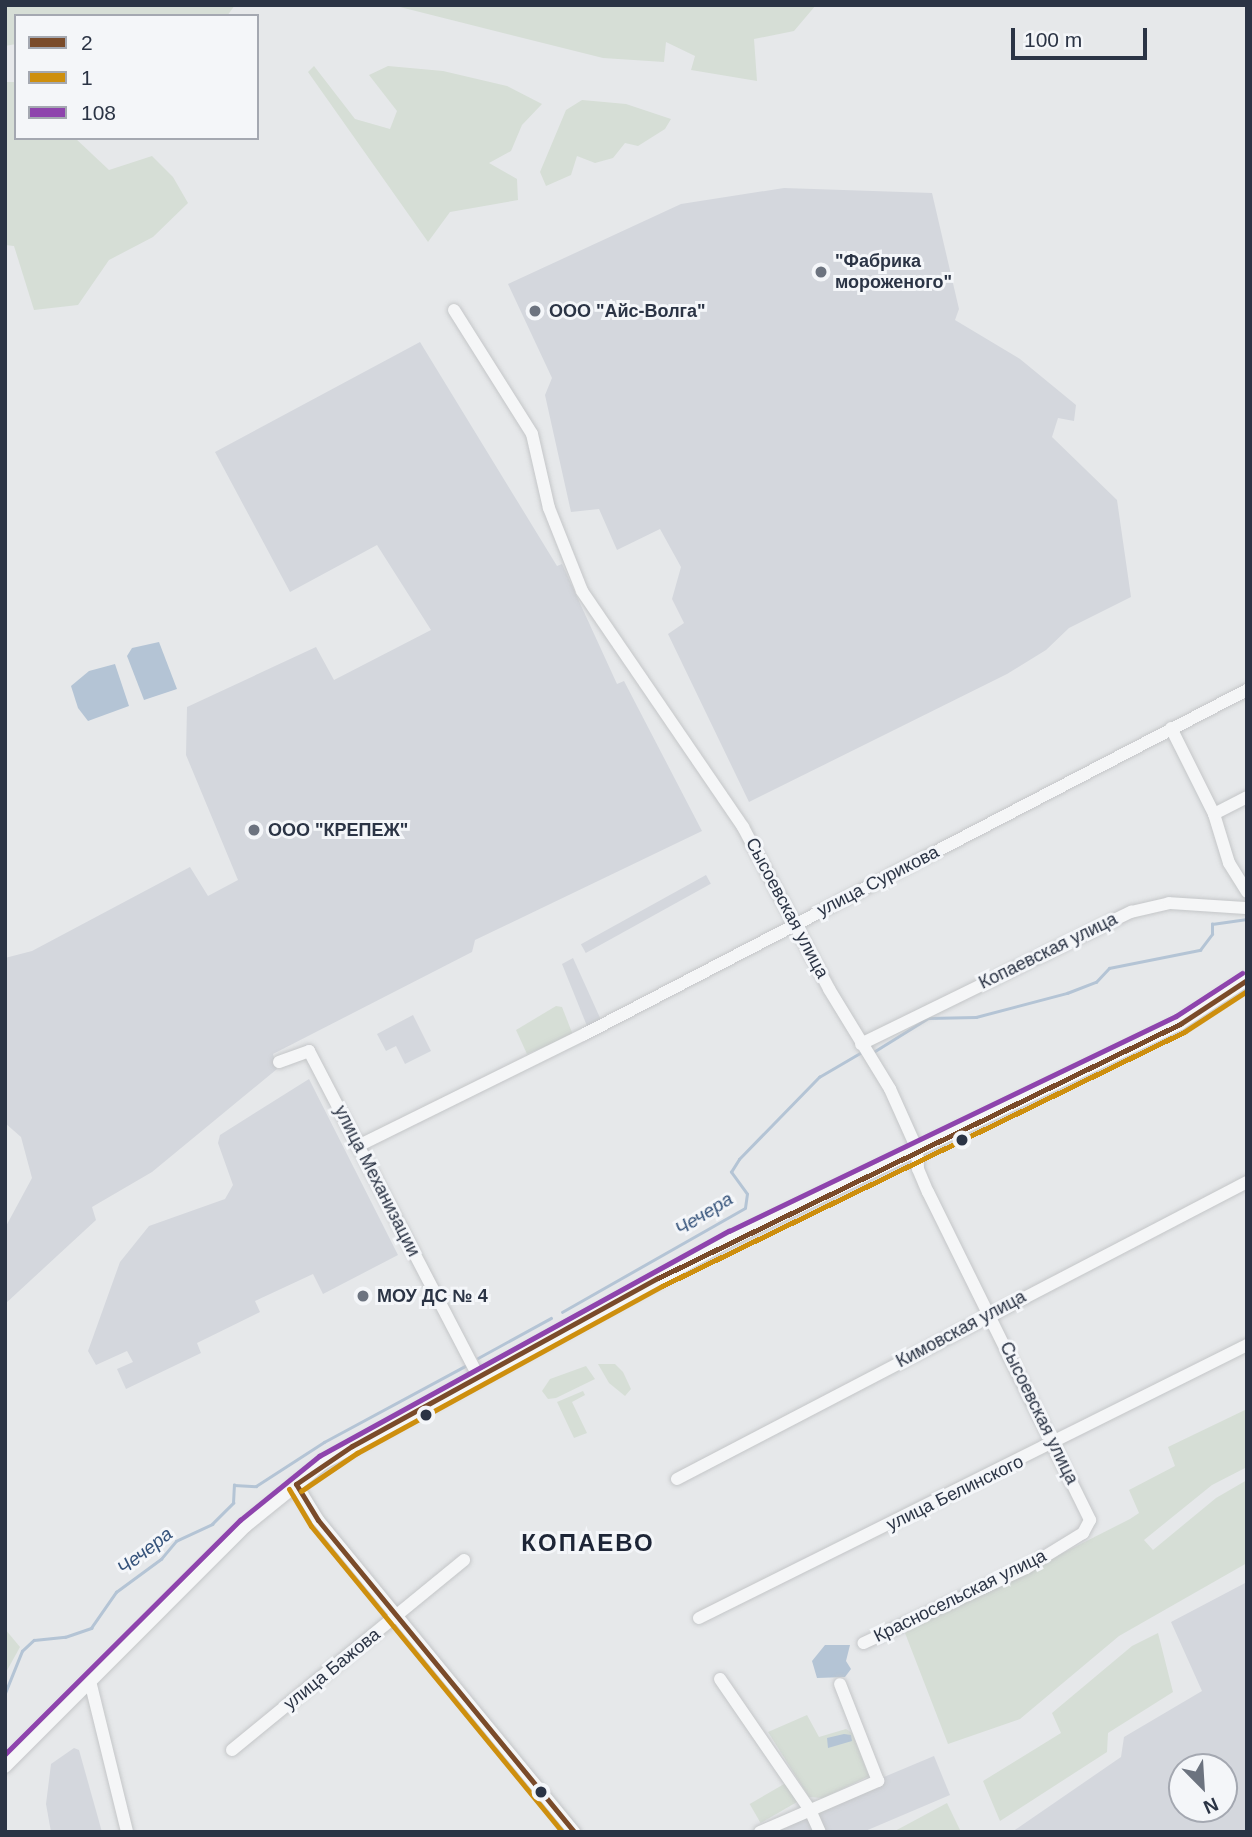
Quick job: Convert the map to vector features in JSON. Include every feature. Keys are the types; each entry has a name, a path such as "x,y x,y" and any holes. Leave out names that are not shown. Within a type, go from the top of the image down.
{"street":[{"name":"Сысоевская улица","path":"454,310 532,434 549,508 582,591 730,805 861,1044 890,1089 917,1149 923,1181 1055,1444 1090,1525"},
{"name":"улица Сурикова","path":"358,1146 1247,690"},
{"path":"1171,728 1214,814 1229,863 1247,892"},
{"path":"1214,814 1247,797"},
{"name":"Копаевская улица","path":"861,1044 1131,912 1169,903 1247,908"},
{"path":"5,1767 246,1526 296,1484 343,1452 733,1239 1180,1024 1247,980"},
{"name":"улица Механизации","path":"279,1062 309,1051 479,1377"},
{"name":"Кимовская улица","path":"677,1479 989,1314 1247,1182"},
{"name":"улица Белинского","path":"699,1618 1055,1444 1247,1345"},
{"path":"296,1484 318,1520 574,1832"},
{"name":"Красносельская улица","path":"864,1643 1026,1568 1090,1525"},
{"name":"улица Бажова","path":"232,1750 464,1560"},
{"path":"720,1679 810,1810 820,1832"},
{"path":"90,1681 127,1832"},
{"path":"760,1832 878,1782 841,1684"}],"shaded area":[{"path":"5,5 235,5 228,14 14,14 14,44 5,46"},
{"path":"392,5 816,5 794,31 754,39 757,81 691,70 695,56 666,42 664,62 603,58"},
{"path":"314,66 355,119 390,129 397,111 369,75 388,66 443,71 507,86 542,104 522,125 511,151 489,163 517,179 518,200 450,212 428,242 308,72"},
{"path":"5,82 14,82 14,140 77,140 109,170 152,156 173,177 188,203 153,237 109,260 78,305 34,310 14,246 5,245"},
{"path":"582,100 626,104 671,119 665,129 638,146 625,143 613,158 595,163 577,156 571,175 546,186 540,172 566,110"},
{"path":"784,188 932,193 959,309 955,320 1020,359 1076,405 1074,421 1058,418 1052,437 1117,500 1131,597 1069,628 1046,650 1007,674 749,802 668,634 684,623 672,599 681,567 660,529 617,550 599,509 571,512 545,395 552,378 508,284 681,204"},
{"path":"420,342 557,566 562,564 617,684 624,681 702,831 475,940 472,952 273,1054 277,1069 152,1172 92,1207 96,1220 5,1304 5,1228 32,1178 21,1137 5,1123 5,958 32,951 190,867 208,896 238,880 186,755 187,707 316,647 334,680 431,630 377,545 290,592 215,452"},
{"path":"706,875 711,884 586,953 581,944"},
{"path":"573,958 601,1020 587,1026 562,964"},
{"path":"556,1006 562,1007 573,1035 527,1054 516,1030"},
{"path":"413,1015 431,1051 405,1064 396,1046 386,1051 377,1034"},
{"path":"309,1079 398,1255 323,1294 313,1274 255,1301 260,1312 197,1343 201,1353 126,1389 117,1369 133,1362 127,1351 96,1365 88,1351 120,1262 149,1226 225,1199 233,1185 218,1143 220,1135"},
{"path":"598,1364 615,1364 623,1372 631,1389 625,1396 609,1383"},
{"path":"586,1366 595,1379 556,1398 548,1399 542,1391 550,1379"},
{"path":"583,1391 585,1395 572,1402 587,1433 574,1438 557,1402"},
{"path":"1247,1409 1247,1467 1212,1485 1144,1540 1153,1550 1216,1498 1247,1480 1247,1563 1119,1636 1020,1719 948,1744 905,1633 1130,1519 1139,1513 1129,1490 1175,1466 1168,1447"},
{"path":"1247,1582 1247,1832 1012,1832 1121,1757 1124,1737 1202,1691 1171,1622"},
{"path":"5,1629 20,1647 5,1674"},
{"path":"1158,1633 1173,1692 1108,1733 1107,1752 1000,1821 983,1781 1061,1733 1052,1713 1132,1646"},
{"path":"807,1715 819,1737 846,1729 852,1733 869,1776 823,1798 809,1797 768,1732"},
{"path":"74,1748 79,1750 102,1832 51,1832 46,1804 51,1764"},
{"path":"934,1756 950,1795 863,1832 753,1832"},
{"path":"786,1783 797,1802 761,1823 750,1804"},
{"path":"947,1803 961,1832 893,1832"}],"water":[{"path":"159,642 177,689 144,700 127,656 132,648"},
{"path":"115,664 129,706 88,721 78,708 71,686 89,671"},
{"path":"825,1645 850,1645 846,1661 851,1669 845,1677 817,1678 812,1661"},
{"path":"851,1735 852,1741 828,1748 827,1738"}],"waterway":[{"name":"Чечера","path":"875,1051 928,1018 976,1017 1067,993 1096,982 1109,968 1200,950 1212,934 1212,924 1247,919"},
{"name":"Чечера","path":"562,1312 745,1208 747,1194 731,1172 739,1159 819,1077 860,1053"},
{"name":"Чечера","path":"478,1358 551,1318"},
{"name":"Чечера","path":"5,1693 22,1651 34,1640 65,1637 91,1628 116,1592 161,1559 176,1541 212,1524 233,1503 234,1485 256,1486 324,1442 465,1366"}],"transit line":[{"name":"108","path":"5,1754 240,1520 319,1456 729,1231 1176,1016 1242,973"},
{"name":"2","path":"296,1484 352,1446 658,1278 1180,1024 1247,980"},
{"name":"1","path":"301,1491 357,1453 662,1286 1184,1032 1247,991"},
{"name":"2","path":"296,1484 318,1520 574,1832"},
{"name":"1","path":"289,1489 311,1526 562,1832"}],"place":[{"name":"\"Фабрика мороженого\"","path":"821,272"},
{"name":"ООО \"Айс-Волга\"","path":"535,311"},
{"name":"ООО \"КРЕПЕЖ\"","path":"254,830"},
{"name":"МОУ ДС № 4","path":"363,1296"}],"district":[{"name":"КОПАЕВО","path":"588,1543"}]}
